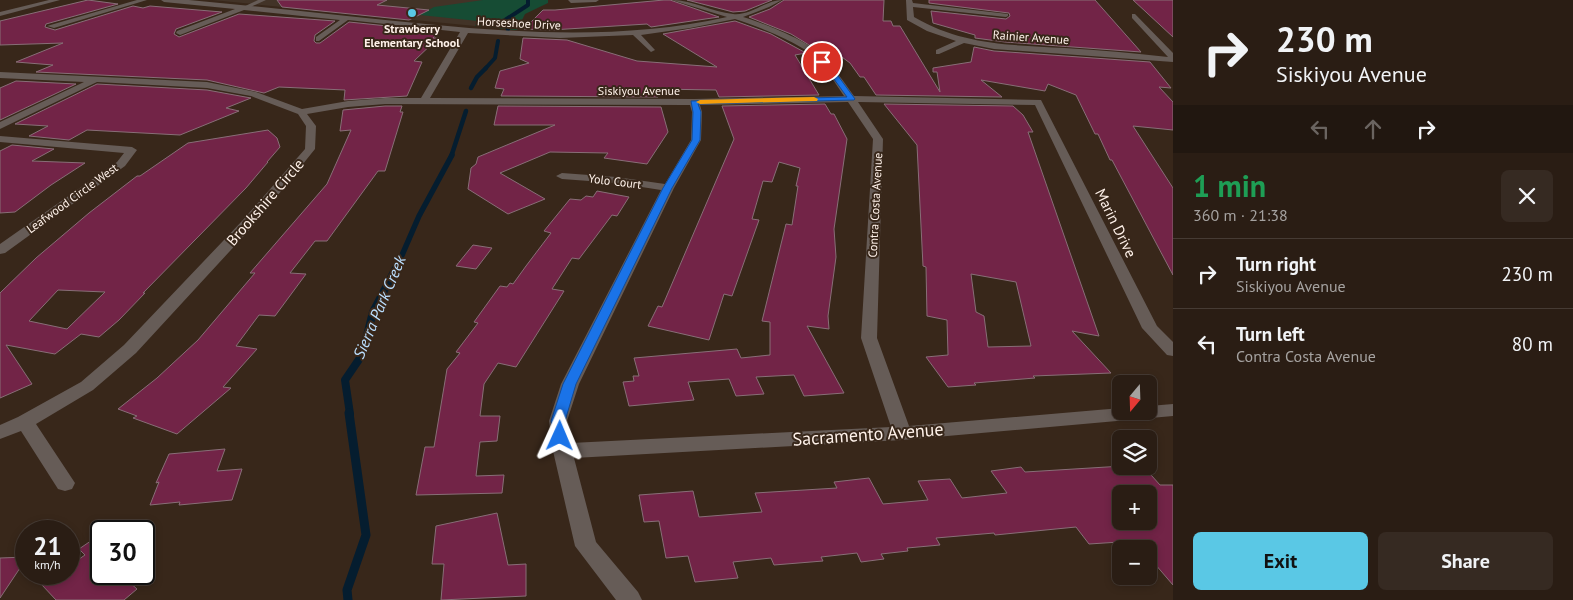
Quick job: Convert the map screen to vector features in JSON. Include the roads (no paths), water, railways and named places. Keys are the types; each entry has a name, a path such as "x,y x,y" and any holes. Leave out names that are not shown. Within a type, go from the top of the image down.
{"street":[{"path":"0,12 34,0"},
{"path":"0,12 57,0"},
{"path":"51,26 144,0"},
{"name":"Horseshoe Drive","path":"164,0 465,31 546,37 636,34 737,18 761,10 779,0"},
{"path":"571,1 596,0"},
{"name":"Contra Costa Avenue","path":"676,0 770,30 810,50 834,74 878,139 869,338 902,433"},
{"path":"909,3 1006,15"},
{"name":"Rainier Avenue","path":"909,3 910,18 921,26 964,40 1033,50 1173,59"},
{"path":"180,33 244,8"},
{"path":"1135,16 1173,59"},
{"path":"319,39 346,18"},
{"path":"424,101 465,31"},
{"path":"636,34 651,50"},
{"path":"939,52 964,40"},
{"path":"0,75 207,85 253,94 301,112"},
{"path":"0,126 96,80"},
{"name":"Siskiyou Avenue","path":"301,112 348,104 424,101 694,102 852,99 1038,102"},
{"path":"630,600 586,546 563,451 558,421 570,384 668,188 696,140 697,112 694,102"},
{"name":"Marin Drive","path":"1038,102 1150,328 1173,351"},
{"name":"Brookshire Circle","path":"0,432 25,422 87,386 130,349 248,223 310,149 311,126 301,112"},
{"name":"Leafwood Circle West","path":"0,139 132,150 121,164 0,250"},
{"name":"Yolo Court","path":"562,176 616,180 668,188"},
{"name":"Sacramento Avenue","path":"563,451 902,433 1173,410"},
{"path":"25,422 65,483"}],"lane":[{"path":"244,8 263,0"}],"waterway":[{"name":"Sierra Park Creek","path":"508,30 505,20 528,5 528,0"},
{"name":"Sierra Park Creek","path":"485,69 495,58 498,41"},
{"name":"Sierra Park Creek","path":"471,88 477,77 485,69"},
{"name":"Sierra Park Creek","path":"451,157 466,111"},
{"name":"Sierra Park Creek","path":"396,269 419,216 451,157"},
{"name":"Sierra Park Creek","path":"350,414 345,380 362,355 373,312 396,268"},
{"name":"Sierra Park Creek","path":"348,600 347,590 366,535 349,413"}],"place":[{"name":"Strawberry Elementary School","path":"412,13"}]}
